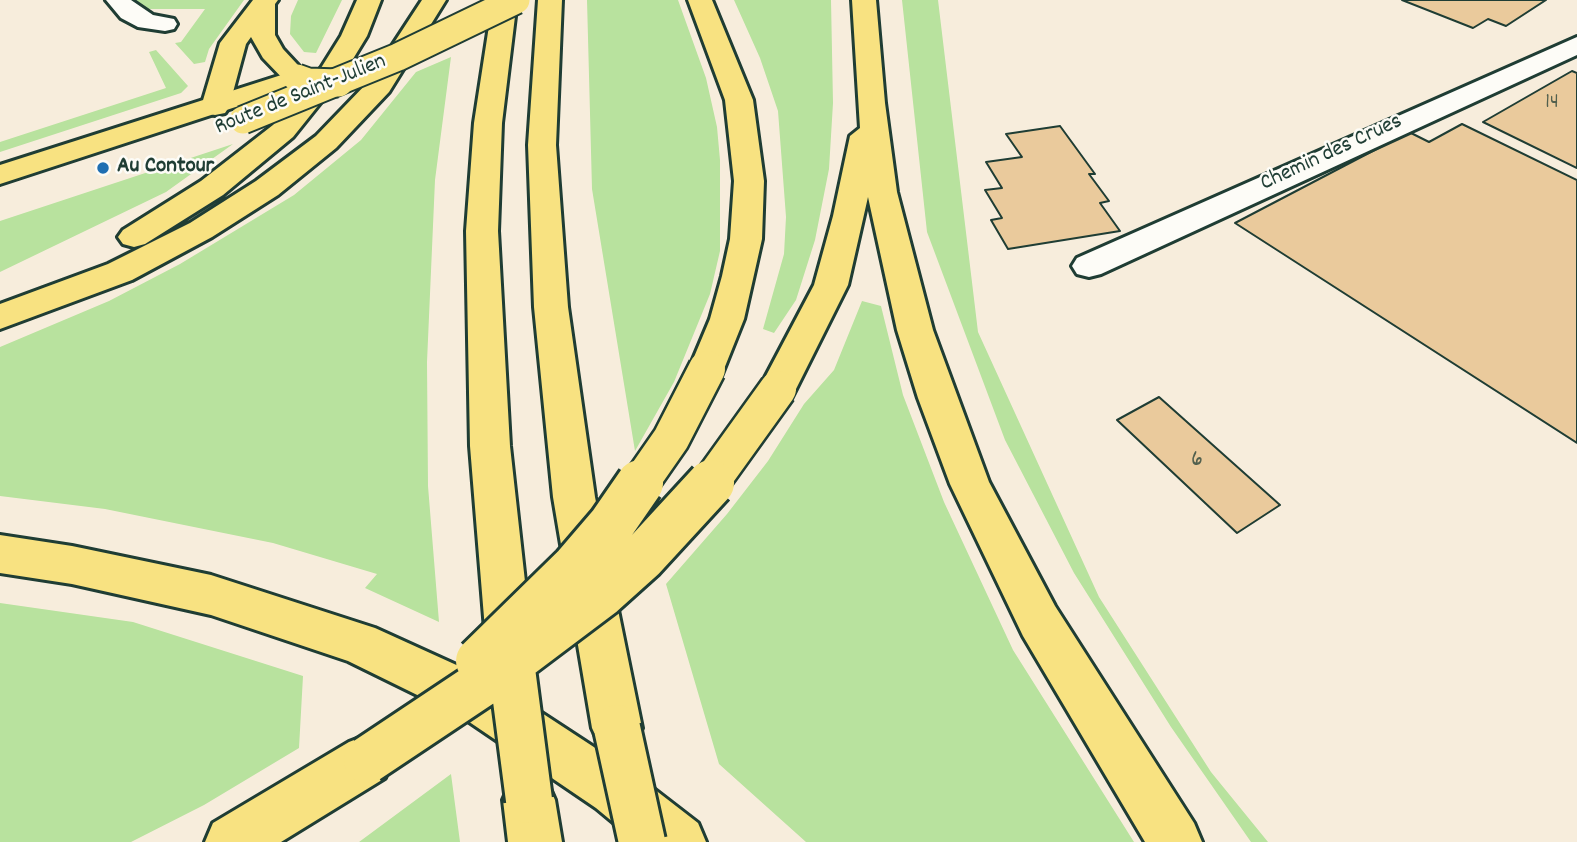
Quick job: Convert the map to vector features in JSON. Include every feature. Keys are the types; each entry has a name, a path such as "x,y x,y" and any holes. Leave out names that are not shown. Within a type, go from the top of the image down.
{"main road":[{"path":"0,301 81,265 171,216 251,159 310,101 354,36 369,0"},
{"path":"0,317 120,272 201,229 267,188 318,149 354,115 386,76 434,0"},
{"name":"Route de Saint-Julien","path":"0,174 215,107 472,0"},
{"path":"505,0 488,123 482,231 490,446 510,654 532,821"},
{"name":"Route de Saint-Julien","path":"0,199 103,168 243,120 339,83 516,0"},
{"path":"550,0 542,145 551,307 574,497 617,728 642,842"},
{"path":"367,760 480,660 575,567 650,472 671,439 707,369 727,319 739,276 746,239 749,181 739,100 700,0"},
{"path":"864,0 871,103 882,191 895,258 930,375 970,484 1039,621 1105,733 1175,842"},
{"path":"265,2 262,35 286,79 339,83"},
{"path":"215,107 233,43 265,2"},
{"path":"232,842 367,760 550,634 642,558 724,467 778,389 831,285 849,216 871,103"},
{"path":"0,554 97,570 212,595 359,643 478,700 603,783 679,842"}],"street":[{"path":"118,0 130,13 147,22 165,24"},
{"name":"Chemin des Crues","path":"1089,266 1577,46"}],"green space":[{"path":"133,0 244,0 209,49 205,62 194,64 175,43 181,42 205,9 144,9"},
{"path":"298,0 342,0 316,53 304,52 290,34 291,16"},
{"path":"587,0 678,0 706,78 717,127 720,160 720,251 710,294 674,382 635,451 592,189"},
{"path":"734,0 831,0 833,103 829,169 815,240 796,300 774,333 763,329 784,254 786,217 778,111 760,58"},
{"path":"902,0 938,0 978,332 1099,597 1211,772 1268,842 1251,842 1171,727 1074,573 1005,440 927,232"},
{"path":"156,50 188,86 181,93 0,152 0,142 166,88 149,52"},
{"path":"451,57 435,180 427,362 428,486 439,622 365,588 377,574 273,543 105,509 0,496 0,347 109,301 180,264 294,195 361,140 416,72"},
{"path":"233,144 166,192 0,272 0,221"},
{"path":"862,301 881,306 903,395 944,502 1013,650 1134,842 806,842 719,764 666,584 727,514 768,461 804,404 834,370"},
{"path":"0,603 133,622 303,676 299,748 204,805 131,842 0,842"},
{"path":"451,774 460,842 359,842"}],"building":[{"path":"1402,0 1546,0 1506,26 1488,19 1473,28"},
{"path":"1572,71 1577,73 1577,168 1483,122"},
{"path":"1462,124 1577,180 1577,443 1235,223 1409,132 1429,142"},
{"path":"1060,126 1095,174 1089,174 1109,201 1100,203 1120,231 1008,249 991,220 1002,218 985,190 1002,188 986,162 1022,157 1006,134"},
{"path":"1159,397 1280,505 1237,533 1117,420"}],"place":[{"name":"Au Contour","path":"103,168"}]}
